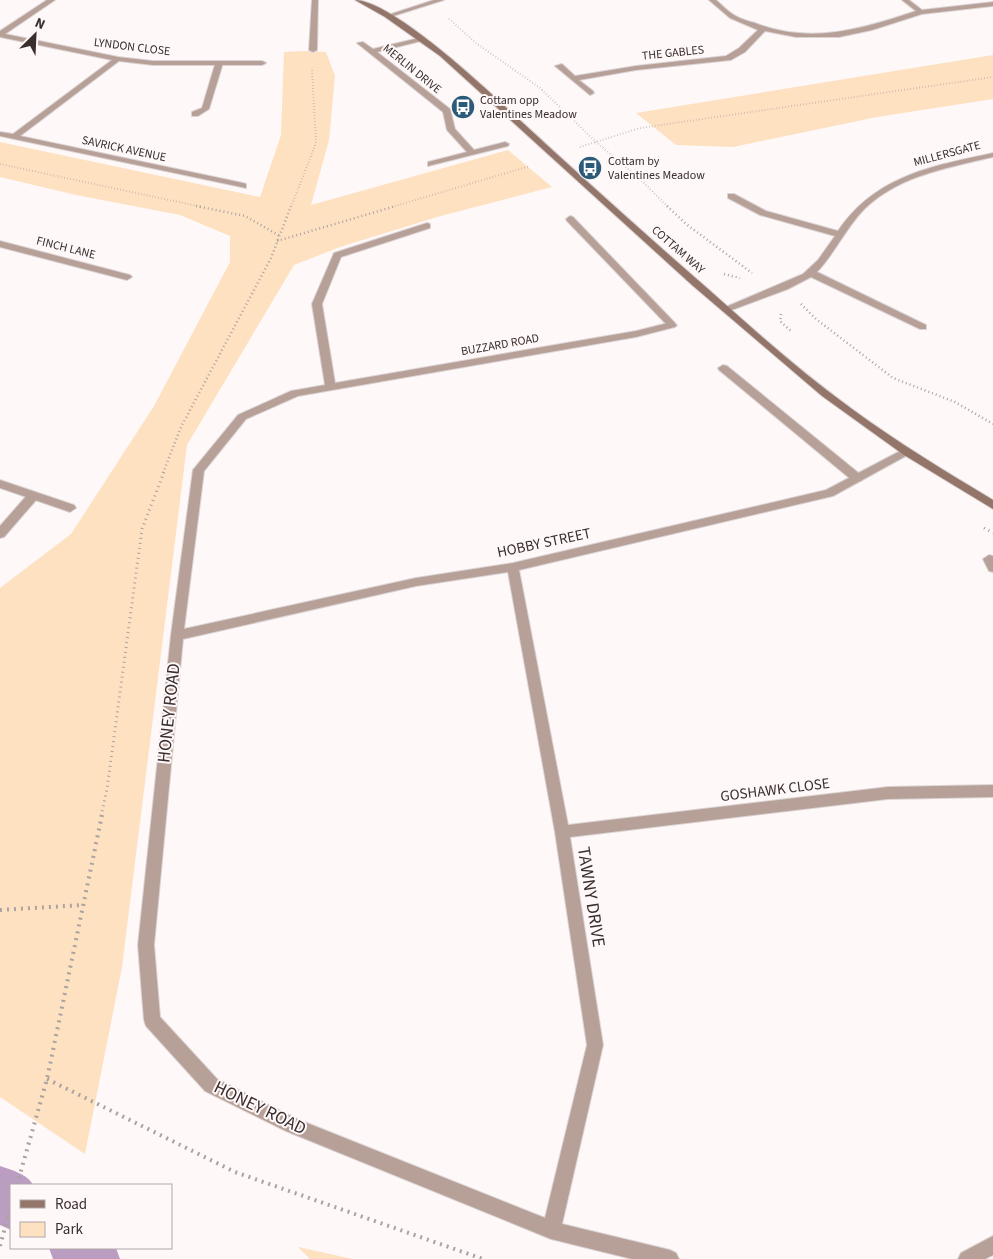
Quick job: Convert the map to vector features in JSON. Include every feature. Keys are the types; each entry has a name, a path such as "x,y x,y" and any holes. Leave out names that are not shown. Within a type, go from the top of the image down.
{"main road":[{"name":"COTTAM WAY","path":"358,0 388,16 422,39 464,74 554,157 726,309 826,394 908,452 993,505"}],"street":[{"path":"0,35 52,0"},
{"path":"313,50 315,0"},
{"path":"388,16 441,0"},
{"path":"712,0 732,17 763,29 796,35 840,35 870,30 921,12 993,4"},
{"path":"905,0 921,12"},
{"name":"THE GABLES","path":"575,78 636,68 728,58 742,50 763,29"},
{"name":"LYNDON CLOSE","path":"0,35 118,59 162,64 262,62"},
{"name":"MERLIN DRIVE","path":"372,52 422,39"},
{"name":"MERLIN DRIVE","path":"361,43 446,111 451,130 471,152"},
{"path":"14,137 118,59"},
{"path":"195,114 205,109 219,63"},
{"path":"559,66 590,93"},
{"name":"SAVRICK AVENUE","path":"0,134 243,186"},
{"path":"431,164 505,144"},
{"name":"MILLERSGATE","path":"726,309 782,287 811,273 824,259 854,213 874,196 893,185 921,172 993,155"},
{"path":"731,196 764,213 839,234"},
{"name":"BUZZARD ROAD","path":"177,635 199,470 242,417 295,393 636,334 672,325 570,219"},
{"path":"331,387 317,304 337,255 427,226"},
{"name":"FINCH LANE","path":"0,244 126,276"},
{"path":"811,273 923,327"},
{"path":"723,368 857,478"},
{"name":"HOBBY STREET","path":"177,635 416,582 513,567 829,492 908,452"},
{"path":"0,484 70,508"},
{"path":"0,534 33,496"},
{"name":"TAWNY DRIVE","path":"513,567 562,832 595,1045 551,1230"},
{"name":"HONEY ROAD","path":"177,635 146,945 152,1020 211,1085 292,1125 551,1230 670,1259"},
{"name":"GOSHAWK CLOSE","path":"562,832 888,793 993,791"},
{"path":"967,1259 993,1244"}],"path":[{"path":"426,4 442,14 476,43 540,88 594,141 640,179 686,224 746,270 773,281 782,287 816,319 894,378 955,402 993,424"},
{"path":"578,148 594,141 640,128 993,77"},
{"path":"0,164 245,216 280,236"},
{"path":"278,241 532,166"},
{"path":"0,910 83,905"},
{"path":"17,1184 46,1079 235,1172 483,1259"},
{"path":"0,1246 10,1210"}],"green space":[{"path":"284,52 326,52 335,76 329,140 311,205 508,150 552,187 437,217 340,247 294,265 187,445 122,967 85,1154 0,1097 0,588 71,534 154,406 230,262 230,236 180,215 76,195 0,177 0,142 260,197 281,135"},
{"path":"993,55 993,99 877,117 733,147 676,145 636,113"},
{"path":"298,1247 353,1259 310,1259"}],"waterway":[{"path":"0,1194 10,1200"},
{"path":"79,1249 91,1259"}],"place":[{"name":"Cottam opp Valentines Meadow","path":"463,107"},
{"name":"Cottam by Valentines Meadow","path":"590,168"}]}
